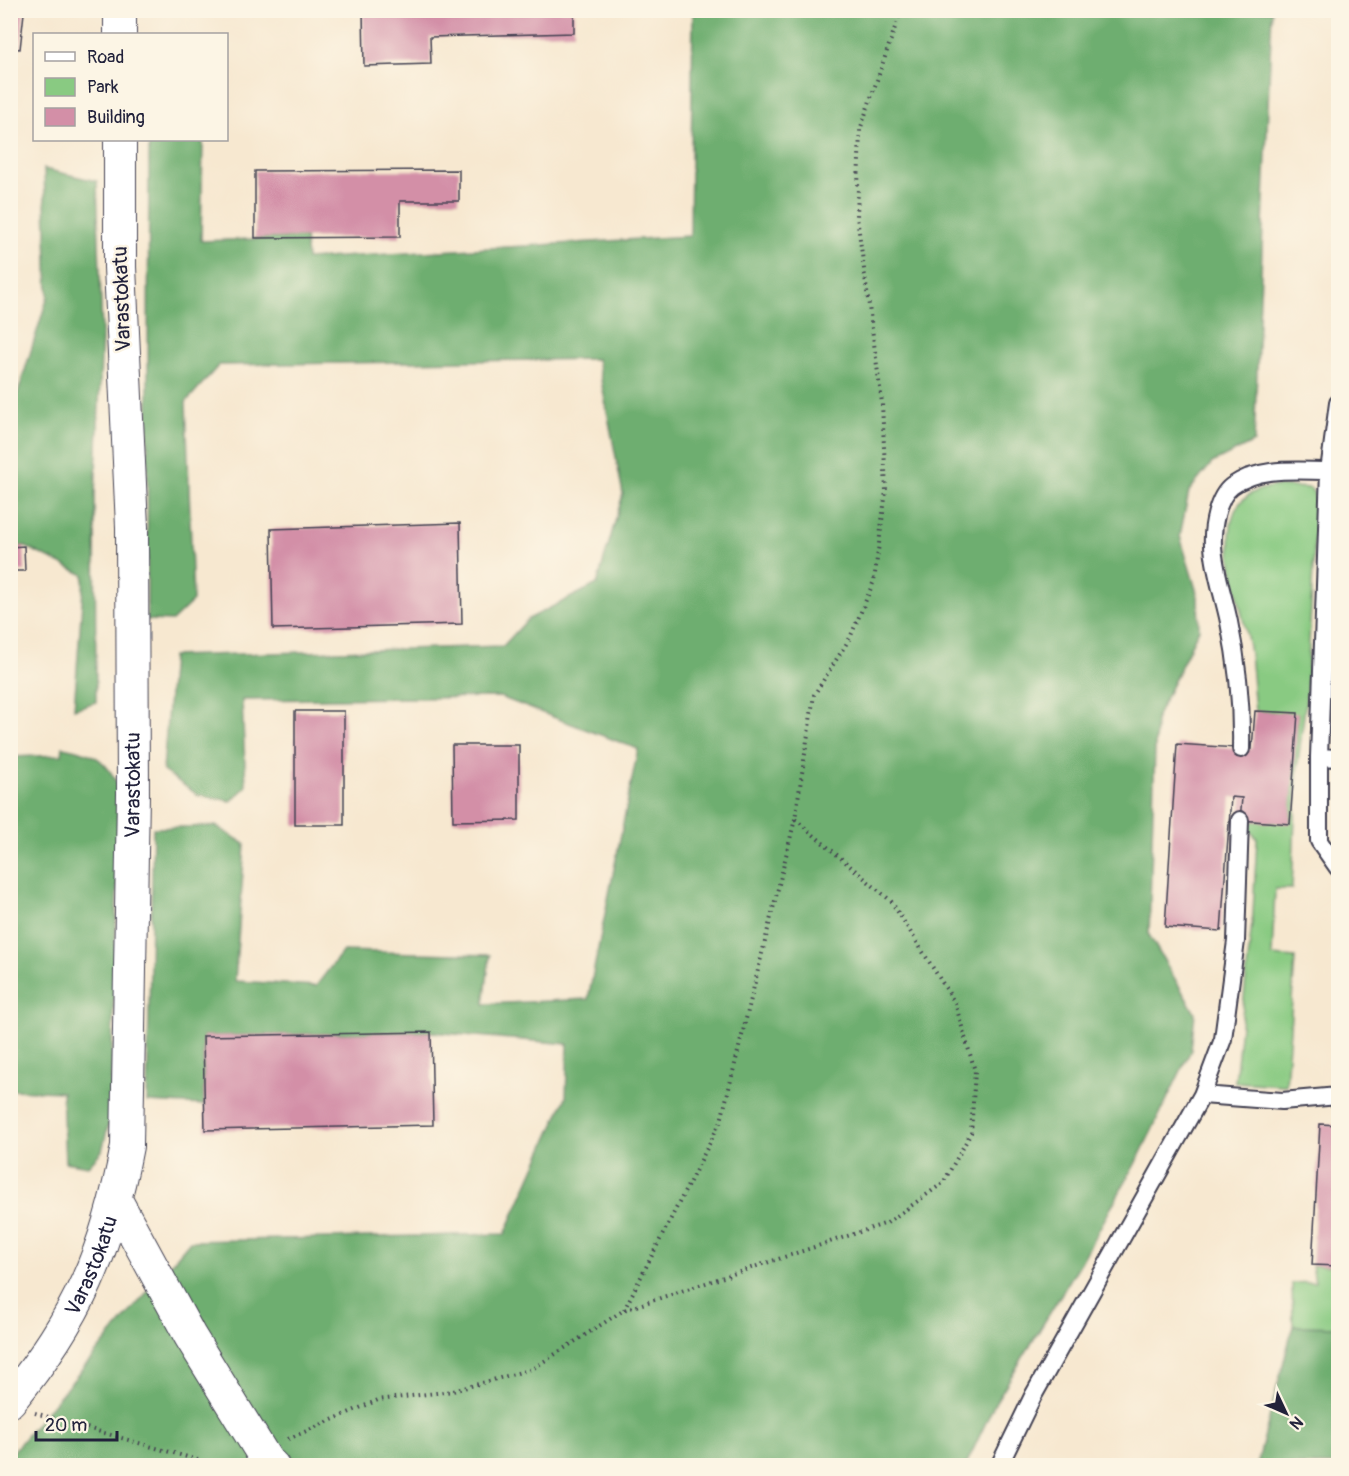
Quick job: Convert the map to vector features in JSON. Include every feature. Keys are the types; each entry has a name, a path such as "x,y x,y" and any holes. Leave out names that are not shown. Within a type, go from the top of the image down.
{"street":[{"path":"120,10 120,33"},
{"name":"Varastokatu","path":"21,1407 41,1363 68,1323 96,1264 117,1202 127,1146 134,794 132,527 120,267 120,141"},
{"path":"117,1202 190,1336 270,1463"}],"lane":[{"path":"1338,407 1329,471 1319,757 1319,841 1338,868"},
{"path":"1241,749 1242,700 1239,677 1213,546 1217,510 1230,487 1248,477 1275,470 1329,471"},
{"path":"1319,757 1338,758"},
{"path":"999,1466 1033,1396 1202,1095 1223,1039 1236,941 1240,820"},
{"path":"1202,1095 1282,1101 1338,1096"}],"path":[{"path":"624,1310 721,1121 795,819 814,695 850,638 874,581 886,491 882,403 857,217 860,130 901,10"},
{"path":"21,1407 215,1465 270,1463 284,1440 378,1400 453,1391 532,1369 624,1310 887,1222 943,1183 971,1133 975,1071 955,1004 891,901 795,819"}],"green space":[{"path":"693,11 1272,11 1254,442 1212,463 1189,491 1180,536 1198,596 1199,629 1156,718 1149,935 1195,1013 1191,1050 1139,1157 1081,1262 995,1403 966,1465 11,1466 11,1454 190,1241 505,1234 566,1097 568,1044 431,1032 203,1036 204,1105 147,1102 153,828 216,826 245,844 235,981 316,986 343,951 490,955 484,1004 588,999 638,749 500,697 242,700 246,787 231,801 198,795 163,771 172,656 503,646 528,619 597,584 623,494 597,359 219,365 186,402 193,601 172,621 147,620 149,141 203,141 201,241 305,237 307,259 690,236"},
{"path":"44,169 97,181 102,335 95,496 96,702 74,709 84,575 24,546 11,547 11,415 48,296"},
{"path":"1276,486 1310,488 1314,493 1316,511 1306,700 1297,770 1292,889 1275,889 1272,956 1295,958 1286,1085 1235,1082 1253,913 1257,838 1250,831 1252,821 1290,823 1298,714 1255,711 1249,647 1231,559 1231,525 1235,511 1242,500 1257,491"},
{"path":"63,747 84,752 99,759 110,771 120,790 110,1118 102,1151 88,1166 65,1162 62,1092 11,1090 11,757 62,755"},
{"path":"1312,1265 1338,1266 1338,1327 1293,1326 1292,1283 1315,1282"},
{"path":"1293,1326 1338,1327 1338,1465 1257,1465"}],"building":[{"path":"363,10 574,10 574,33 430,37 431,64 364,66"},
{"path":"10,12 24,13 20,49 10,48"},
{"path":"459,170 459,201 400,201 400,237 255,238 255,171"},
{"path":"460,523 462,624 273,629 271,529"},
{"path":"24,546 25,571 10,571 10,547"},
{"path":"295,711 344,711 344,825 295,825"},
{"path":"1255,711 1298,713 1290,824 1240,820 1242,798 1231,797 1221,931 1165,927 1177,744 1252,749"},
{"path":"452,745 519,745 519,820 453,821"},
{"path":"431,1032 433,1125 205,1130 203,1036"},
{"path":"1320,1124 1338,1125 1338,1266 1312,1265"}]}
